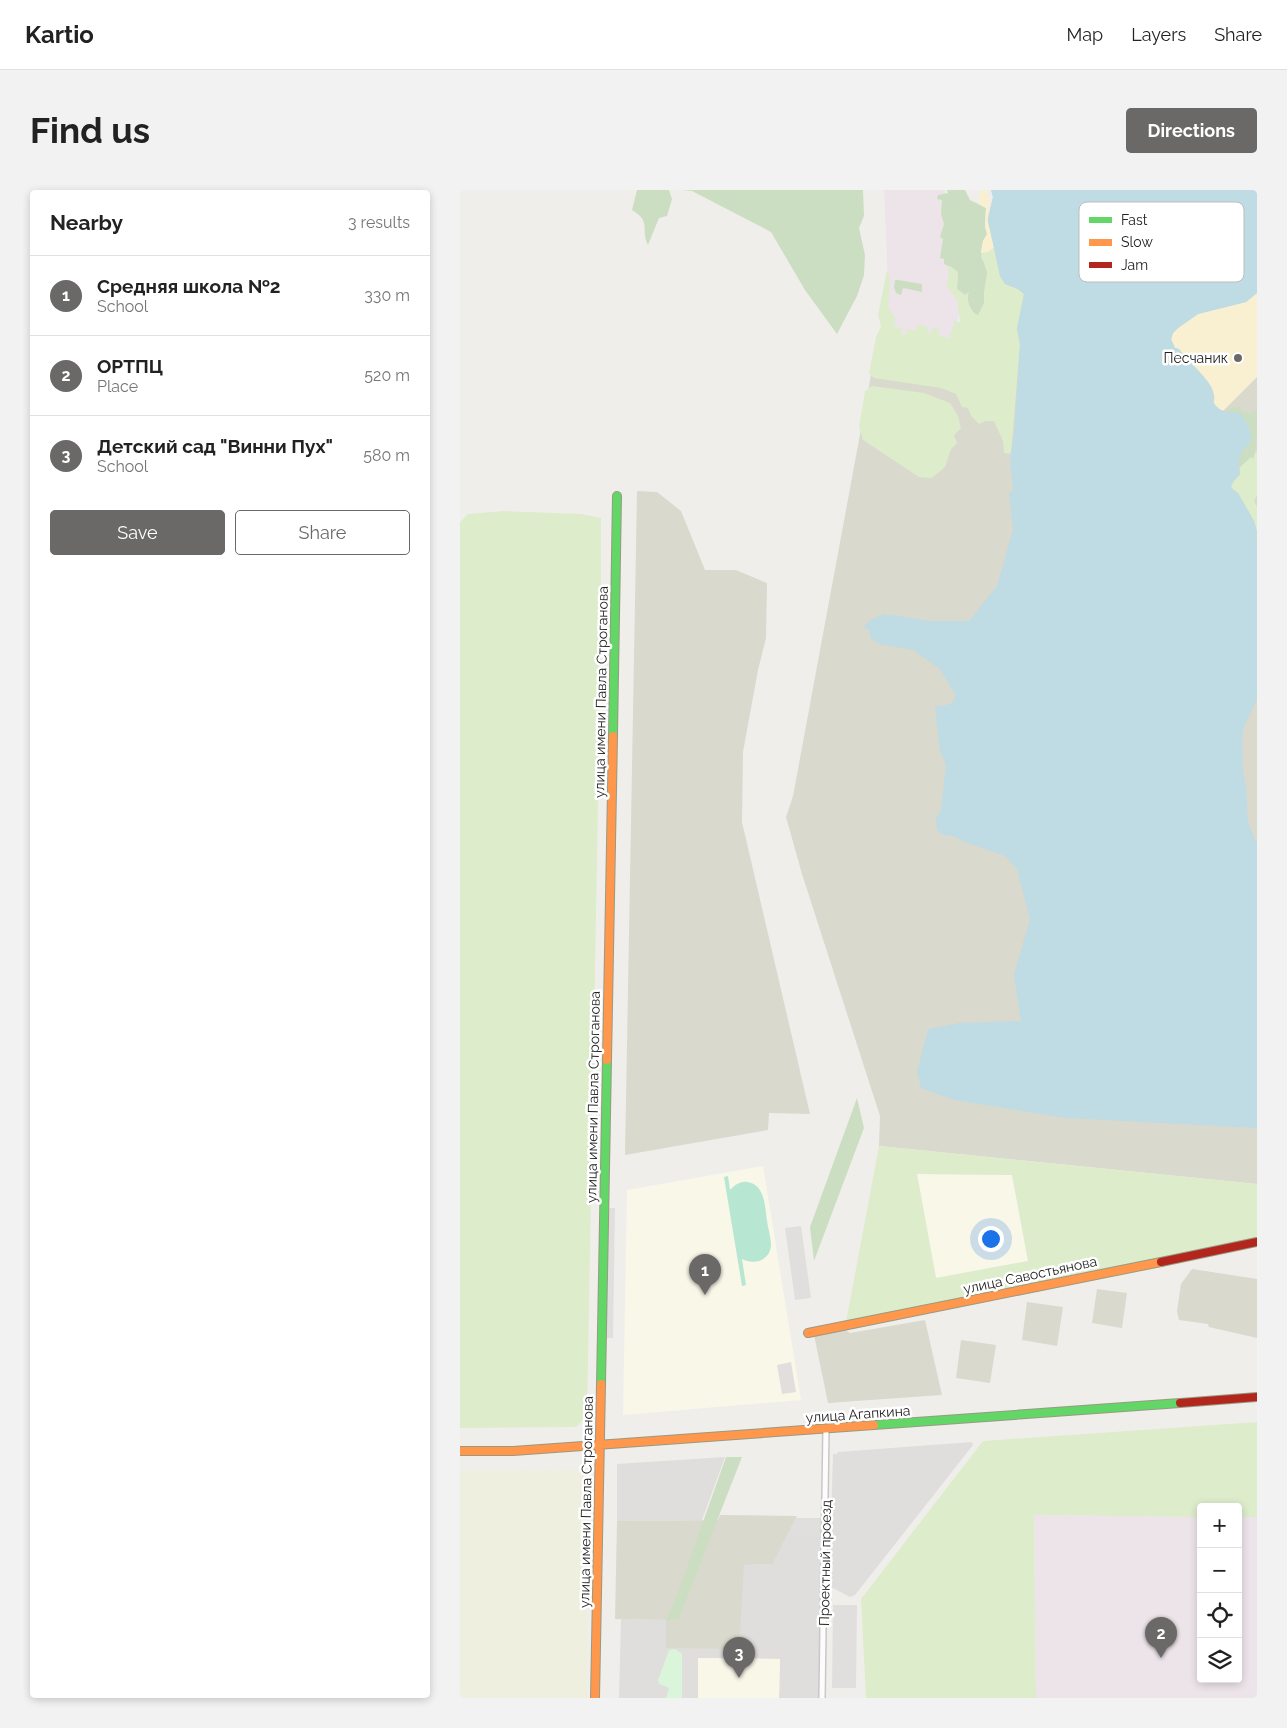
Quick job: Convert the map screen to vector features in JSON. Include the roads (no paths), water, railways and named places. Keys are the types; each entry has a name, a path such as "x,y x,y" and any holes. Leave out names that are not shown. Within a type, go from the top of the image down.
{"street":[{"name":"улица имени Павла Строганова","path":"596,1698 617,496"},
{"name":"улица Савостьянова","path":"808,1333 1257,1242"},
{"name":"улица Агапкина","path":"460,1451 513,1451 1257,1398"},
{"name":"Проектный проезд","path":"822,1698 826,1428"}],"water":[{"path":"991,190 1257,190 1257,293 1246,302 1198,314 1178,328 1173,333 1171,339 1175,348 1179,349 1210,385 1215,405 1225,411 1240,413 1248,426 1251,437 1251,442 1240,456 1240,474 1231,487 1238,493 1254,521 1257,532 1257,699 1243,729 1242,752 1248,823 1257,844 1257,1128 1067,1118 954,1100 921,1088 917,1072 928,1029 960,1023 1021,1021 1014,975 1030,919 1017,869 1005,856 962,841 954,836 943,835 937,830 936,818 941,810 946,765 940,751 935,707 951,704 956,695 939,668 913,650 880,644 871,639 869,630 864,627 870,620 884,614 930,621 969,621 997,586 1013,530 1009,493 1013,490 1010,457 1014,434 1020,344 1017,329 1024,294 1018,289 1005,284 1000,276 988,220 993,197"}],"place":[{"name":"Песчаник","path":"1238,358"},
{"name":"Средняя школа №2","path":"705,1295"},
{"name":"ОРТПЦ","path":"1161,1658"},
{"name":"Детский сад \"Винни Пух\"","path":"739,1678"}]}
